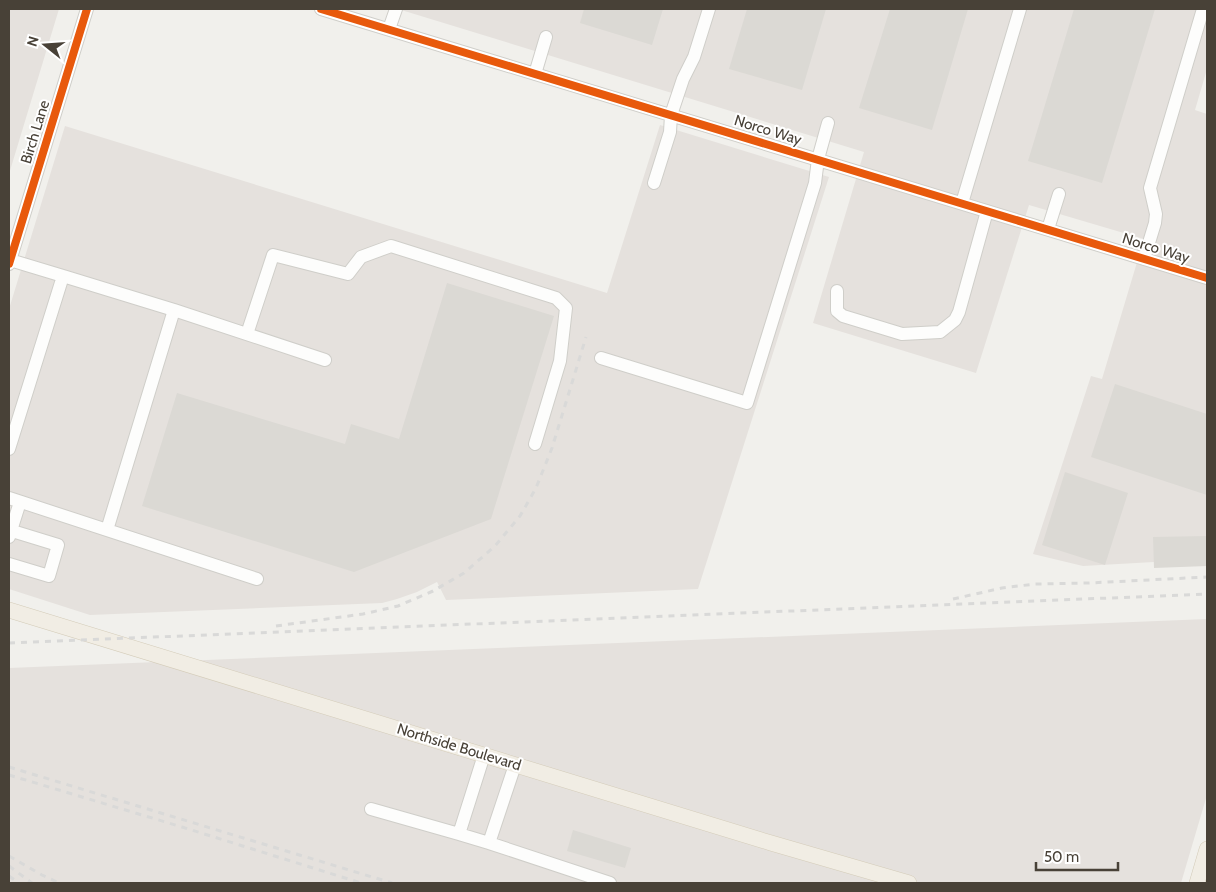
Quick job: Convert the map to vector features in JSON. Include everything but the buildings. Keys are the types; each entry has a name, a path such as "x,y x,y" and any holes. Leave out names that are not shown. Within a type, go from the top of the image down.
{"main road":[{"name":"Northside Boulevard","path":"9,610 771,843 909,883"},
{"path":"1197,883 1207,849"}],"street":[{"name":"Birch Lane","path":"9,262 87,9"},
{"name":"Norco Way","path":"322,9 1207,278"},
{"path":"390,29 396,9"},
{"path":"654,183 670,132 671,115 683,78 694,57 710,9"},
{"path":"962,203 1020,9"},
{"path":"1144,259 1156,214 1150,188 1203,9"},
{"path":"535,74 546,37"},
{"path":"602,358 747,403 815,183 818,159 828,123"},
{"path":"1048,229 1059,194"},
{"path":"837,291 837,311 843,316 902,334 940,332 955,320 959,312 987,211"},
{"path":"247,334 273,255 348,274 361,257 391,246 556,298 566,308 560,361 535,444"},
{"path":"9,262 63,276 174,310 325,360"},
{"path":"9,449 63,276"},
{"path":"107,530 174,310"},
{"path":"9,564 48,576 58,546 9,533 14,500 258,579"},
{"path":"459,834 484,755"},
{"path":"489,843 515,765"},
{"path":"371,809 489,843 610,883"}],"shaded area":[{"path":"9,9 59,9 9,174"},
{"path":"398,9 1207,9 1207,69 1195,110 1207,114 1207,559 1083,566 1033,554 1091,376 1102,379 1144,239 1029,205 976,373 813,323 864,152"},
{"path":"660,125 829,177 698,589 446,600 437,582 417,592 382,603 90,615 9,589 9,309 65,126 607,293"},
{"path":"1207,619 1207,795 1181,883 9,883 9,668"}],"railway":[{"path":"276,626 363,614 398,606 433,591 464,573 495,546 520,516 536,488 552,448 586,337"},
{"path":"953,599 1002,588 1035,584 1207,577"},
{"path":"9,643 1207,594"},
{"path":"9,767 392,883"},
{"path":"9,775 361,883"},
{"path":"9,856 59,883"},
{"path":"9,866 32,883"},
{"path":"9,876 19,883"}],"cycle path":[{"path":"9,264 87,9"},
{"path":"321,9 1207,278"}]}
